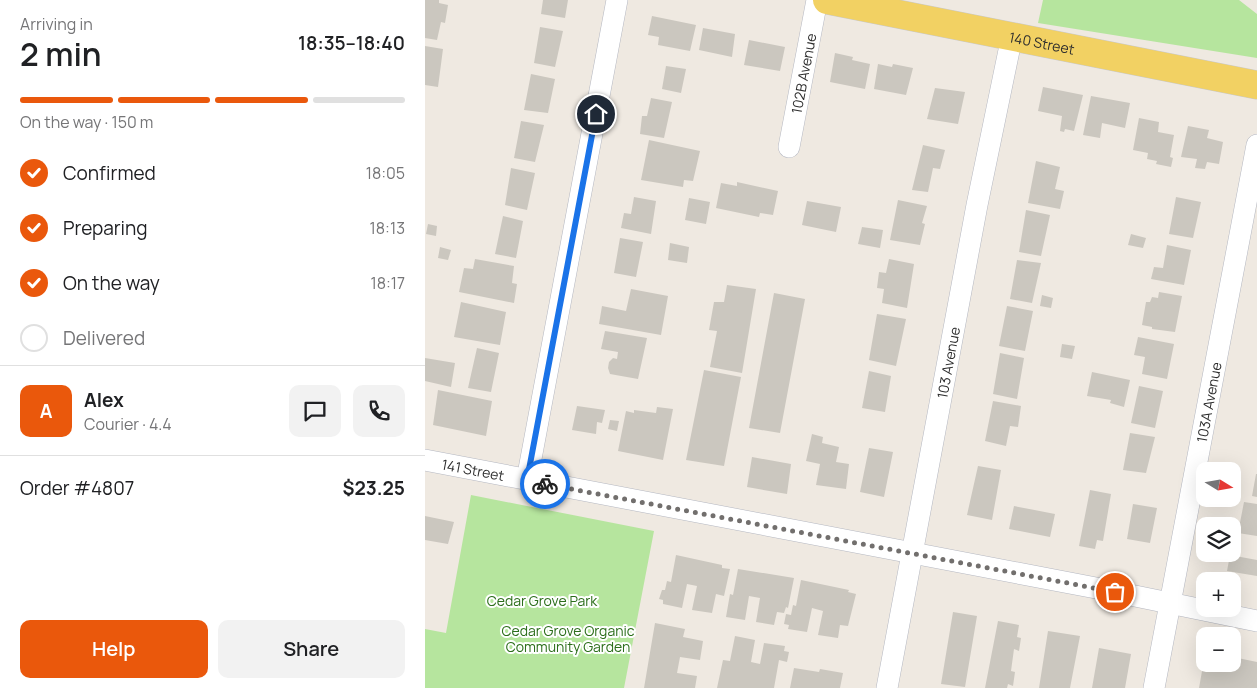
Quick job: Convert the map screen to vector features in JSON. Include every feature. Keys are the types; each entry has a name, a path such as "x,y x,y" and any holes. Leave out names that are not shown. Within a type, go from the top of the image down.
{"main road":[{"name":"140 Street","path":"827,0 1257,85"}],"street":[{"path":"527,480 617,0"},
{"name":"102B Avenue","path":"789,147 817,0"},
{"name":"103 Avenue","path":"887,688 977,205 1011,36"},
{"name":"103A Avenue","path":"1154,688 1257,145"},
{"name":"141 Street","path":"425,460 1170,602 1257,621"}],"green space":[{"path":"1043,0 1239,0 1257,14 1257,58 1038,23"},
{"name":"Cedar Grove Park","path":"471,495 654,531 624,688 425,688 425,629 446,633"}],"building":[{"path":"425,0 439,0 439,3 448,5 445,23 441,22 437,40 425,38"},
{"path":"543,0 568,0 565,18 541,14"},
{"path":"652,16 696,25 690,51 658,45 659,37 648,35"},
{"path":"540,27 563,31 555,67 534,63"},
{"path":"703,28 735,34 732,57 699,50"},
{"path":"749,40 785,47 780,71 744,65"},
{"path":"425,46 443,49 438,87 425,85"},
{"path":"835,53 853,57 852,60 870,64 865,89 830,82"},
{"path":"878,64 892,67 893,64 913,68 906,95 874,89"},
{"path":"666,66 686,69 681,93 662,89"},
{"path":"531,74 555,79 548,113 524,110"},
{"path":"1043,87 1083,95 1074,131 1065,129 1064,132 1060,131 1062,116 1038,111"},
{"path":"935,88 965,92 958,124 927,119"},
{"path":"1091,96 1130,103 1125,128 1102,123 1100,138 1083,135"},
{"path":"651,98 672,102 664,138 640,134 642,116 647,116"},
{"path":"1139,118 1159,122 1158,132 1174,135 1170,157 1173,158 1171,167 1156,164 1157,161 1147,159 1148,153 1133,150"},
{"path":"521,121 544,125 535,162 514,158"},
{"path":"1188,126 1209,130 1207,138 1223,142 1219,164 1207,162 1205,169 1195,168 1197,159 1181,157"},
{"path":"649,140 700,151 693,181 684,180 683,187 641,180"},
{"path":"923,145 945,150 940,169 933,168 928,192 912,190"},
{"path":"1036,161 1060,167 1055,189 1064,191 1060,209 1028,203"},
{"path":"511,168 535,173 527,210 505,205"},
{"path":"737,182 778,191 773,215 760,213 759,217 716,208 721,183 737,186"},
{"path":"634,197 656,201 651,234 621,228 624,213 631,214"},
{"path":"1176,197 1201,202 1193,238 1169,234"},
{"path":"689,198 710,202 706,224 685,220"},
{"path":"898,200 927,206 922,223 925,224 920,245 890,240"},
{"path":"807,201 841,207 836,232 802,225"},
{"path":"1026,210 1050,215 1041,256 1019,252"},
{"path":"503,216 523,221 516,258 495,254"},
{"path":"428,224 437,226 436,236 426,234"},
{"path":"862,227 883,230 880,248 858,244"},
{"path":"1131,234 1146,238 1143,248 1128,245"},
{"path":"620,238 643,242 636,277 614,273"},
{"path":"670,243 689,247 687,263 668,260"},
{"path":"1167,245 1191,250 1184,285 1151,279 1154,267 1163,268"},
{"path":"440,247 451,250 448,260 438,258"},
{"path":"475,259 514,266 512,283 517,284 514,303 459,292 464,268 473,269"},
{"path":"889,259 914,264 907,308 882,303 884,289 877,288 879,272 886,273"},
{"path":"1017,260 1041,263 1032,303 1010,299"},
{"path":"727,285 756,289 742,373 710,367 717,331 709,330 714,302 724,302"},
{"path":"631,289 668,296 661,335 599,324 602,306 626,311"},
{"path":"1159,292 1182,296 1175,332 1152,329 1152,327 1142,325 1146,302 1150,302 1152,297 1158,298"},
{"path":"774,293 805,299 780,433 749,428"},
{"path":"1042,295 1053,298 1051,308 1040,306"},
{"path":"461,302 506,312 500,345 454,337"},
{"path":"1007,306 1033,311 1025,351 999,346"},
{"path":"877,314 906,319 896,366 869,360"},
{"path":"605,331 647,338 638,379 610,374 609,362 613,358 617,359 618,352 601,349"},
{"path":"1138,337 1174,344 1167,379 1142,374 1145,357 1134,355"},
{"path":"1062,344 1075,346 1072,359 1060,357"},
{"path":"477,348 499,353 491,392 468,388"},
{"path":"1000,353 1024,358 1017,399 993,394"},
{"path":"425,358 455,363 451,387 425,381"},
{"path":"704,370 741,377 724,466 686,460"},
{"path":"869,371 891,376 885,412 862,408"},
{"path":"1092,372 1130,380 1124,407 1110,403 1111,400 1087,396"},
{"path":"1139,386 1163,391 1155,428 1131,423"},
{"path":"438,390 492,401 486,436 433,425"},
{"path":"993,401 1021,406 1018,427 1010,426 1006,446 985,441"},
{"path":"577,406 605,410 602,423 597,422 596,434 572,430"},
{"path":"657,407 673,409 663,460 618,451 626,411 634,413 634,410 656,413"},
{"path":"610,420 619,421 617,431 608,429"},
{"path":"1130,433 1155,437 1146,473 1123,470"},
{"path":"812,434 823,437 822,443 839,447 836,462 849,464 846,489 816,485 820,464 806,461"},
{"path":"869,448 893,452 884,497 860,492"},
{"path":"752,457 791,464 787,494 747,487"},
{"path":"978,466 1001,470 992,520 967,515"},
{"path":"1257,474 1257,497 1252,496"},
{"path":"1090,490 1111,494 1103,541 1097,540 1095,549 1079,546"},
{"path":"1244,502 1257,504 1257,536 1241,533 1241,518"},
{"path":"1133,504 1157,508 1150,543 1127,539"},
{"path":"1014,506 1055,514 1050,537 1009,529"},
{"path":"425,516 454,522 448,544 425,540"},
{"path":"676,555 722,565 722,568 730,569 724,596 716,594 712,613 692,610 697,586 687,584 682,608 663,604 663,600 659,599 662,590 665,590 667,581 671,582"},
{"path":"1241,557 1257,560 1257,576 1227,571 1229,562 1241,562"},
{"path":"738,569 794,578 788,608 786,607 784,613 777,612 774,625 756,622 760,598 749,596 745,620 726,617 730,594 733,595"},
{"path":"801,580 849,590 848,592 856,594 848,626 840,625 838,638 818,635 823,611 812,608 807,632 788,629 789,625 784,624 786,614 791,615 793,605 796,606"},
{"path":"953,612 977,616 965,687 941,684"},
{"path":"998,621 1019,625 1017,637 1021,638 1019,651 1014,649 1011,671 1015,672 1013,686 1008,684 1007,688 985,688"},
{"path":"655,623 685,629 683,637 703,641 700,660 680,657 677,673 697,676 695,688 644,688"},
{"path":"1048,631 1080,636 1070,688 1039,688"},
{"path":"735,636 755,640 751,662 760,664 764,643 785,646 784,651 789,652 787,662 779,660 774,688 717,688 723,660 730,661"},
{"path":"1099,648 1131,654 1125,688 1092,688"},
{"path":"1241,659 1257,662 1257,688 1199,688 1202,672 1241,672"},
{"path":"794,668 819,672 820,669 843,673 840,688 790,688"}],"way so far":[{"path":"545,484 1115,592"}],"route":[{"path":"545,484 527,480 596,114"}],"park label":[{"name":"Cedar Grove Organic Community Garden","path":"568,638"}]}
